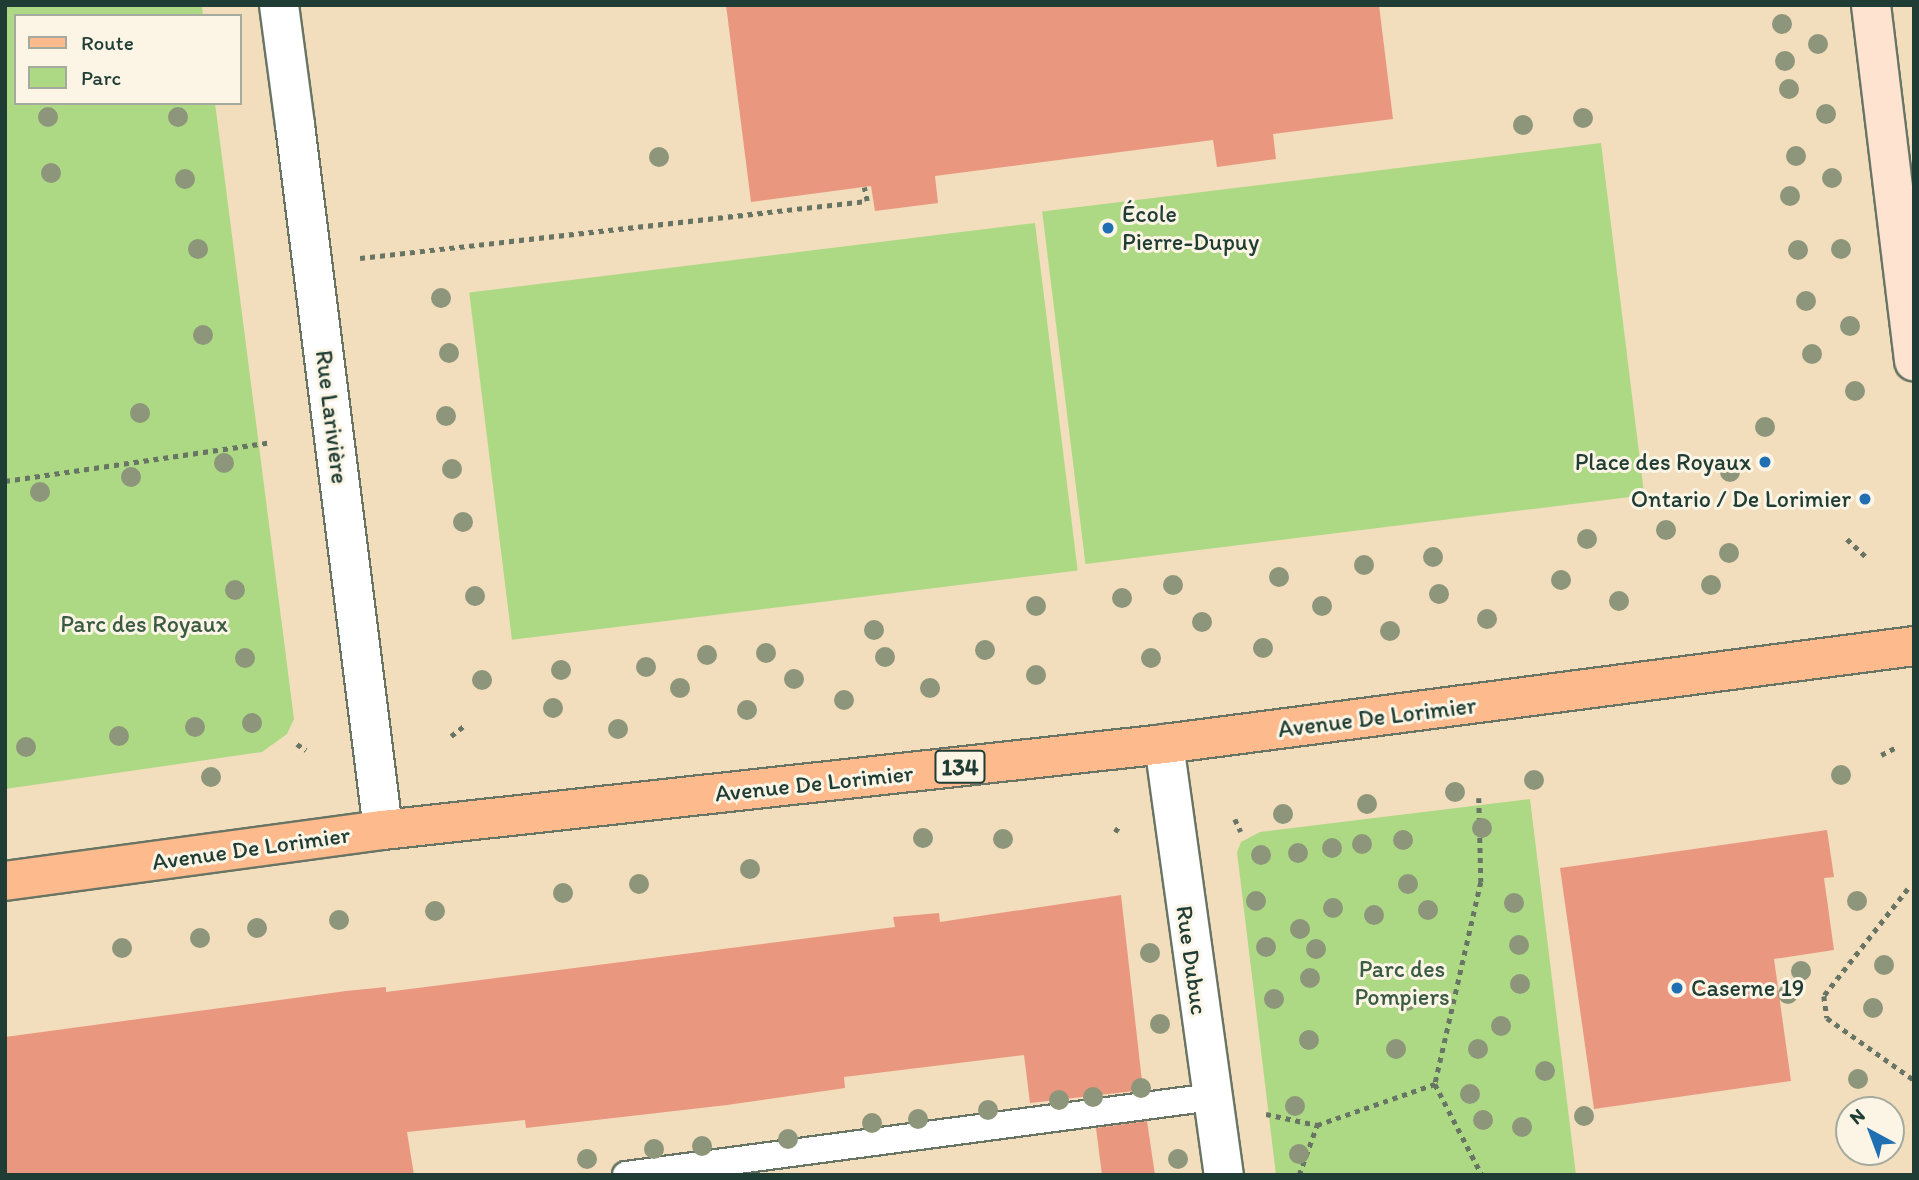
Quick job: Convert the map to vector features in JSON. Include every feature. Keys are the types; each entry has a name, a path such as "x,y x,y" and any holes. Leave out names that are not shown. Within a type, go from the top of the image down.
{"main road":[{"path":"1871,5 1914,361"},
{"name":"Avenue De Lorimier","path":"5,881 383,830 1164,744 1914,646"}],"street":[{"name":"Rue Larivière","path":"279,5 383,830"},
{"name":"Rue Dubuc","path":"1164,744 1224,1175"}],"lane":[{"path":"626,1175 1212,1097"}],"path":[{"path":"313,263 867,201 864,187"},
{"path":"5,481 267,443"},
{"path":"1847,539 1866,557"},
{"path":"452,736 464,726"},
{"path":"298,744 306,750"},
{"path":"1881,755 1897,747"},
{"path":"1479,798 1481,882 1436,1084 1482,1175"},
{"path":"1236,820 1241,832"},
{"path":"1115,832 1119,826"},
{"path":"1908,889 1824,996 1827,1018 1914,1080"},
{"path":"1262,1114 1317,1125 1436,1084"},
{"path":"1299,1175 1317,1125"}],"green space":[{"name":"Parc des Royaux","path":"5,5 202,5 203,14 14,14 14,105 215,105 294,719 287,734 262,752 5,789"},
{"path":"1601,143 1644,495 1085,564 1042,212"},
{"path":"1035,223 1078,570 512,640 469,292"},
{"name":"Parc des Pompiers","path":"1530,799 1576,1175 1276,1175 1237,852 1241,842 1260,832"}],"building":[{"path":"726,5 1379,5 1393,119 1273,134 1276,159 1217,167 1213,140 935,176 938,203 875,211 871,186 751,202"},
{"name":"Caserne 19","path":"1827,830 1834,877 1824,878 1834,950 1774,959 1791,1081 1594,1109 1560,868"},
{"path":"1121,895 1143,1090 1030,1103 1024,1055 844,1077 845,1088 727,1105 526,1128 525,1120 407,1132 414,1175 5,1175 5,1037 346,991 386,987 386,992 895,927 893,917 939,913 940,922"},
{"path":"1147,1121 1155,1175 1102,1175 1096,1128"}],"place":[{"name":"École Pierre-Dupuy","path":"1108,228"},
{"name":"Place des Royaux","path":"1765,462"},
{"name":"Ontario / De Lorimier","path":"1865,499"},
{"name":"Caserne 19","path":"1677,988"}]}
